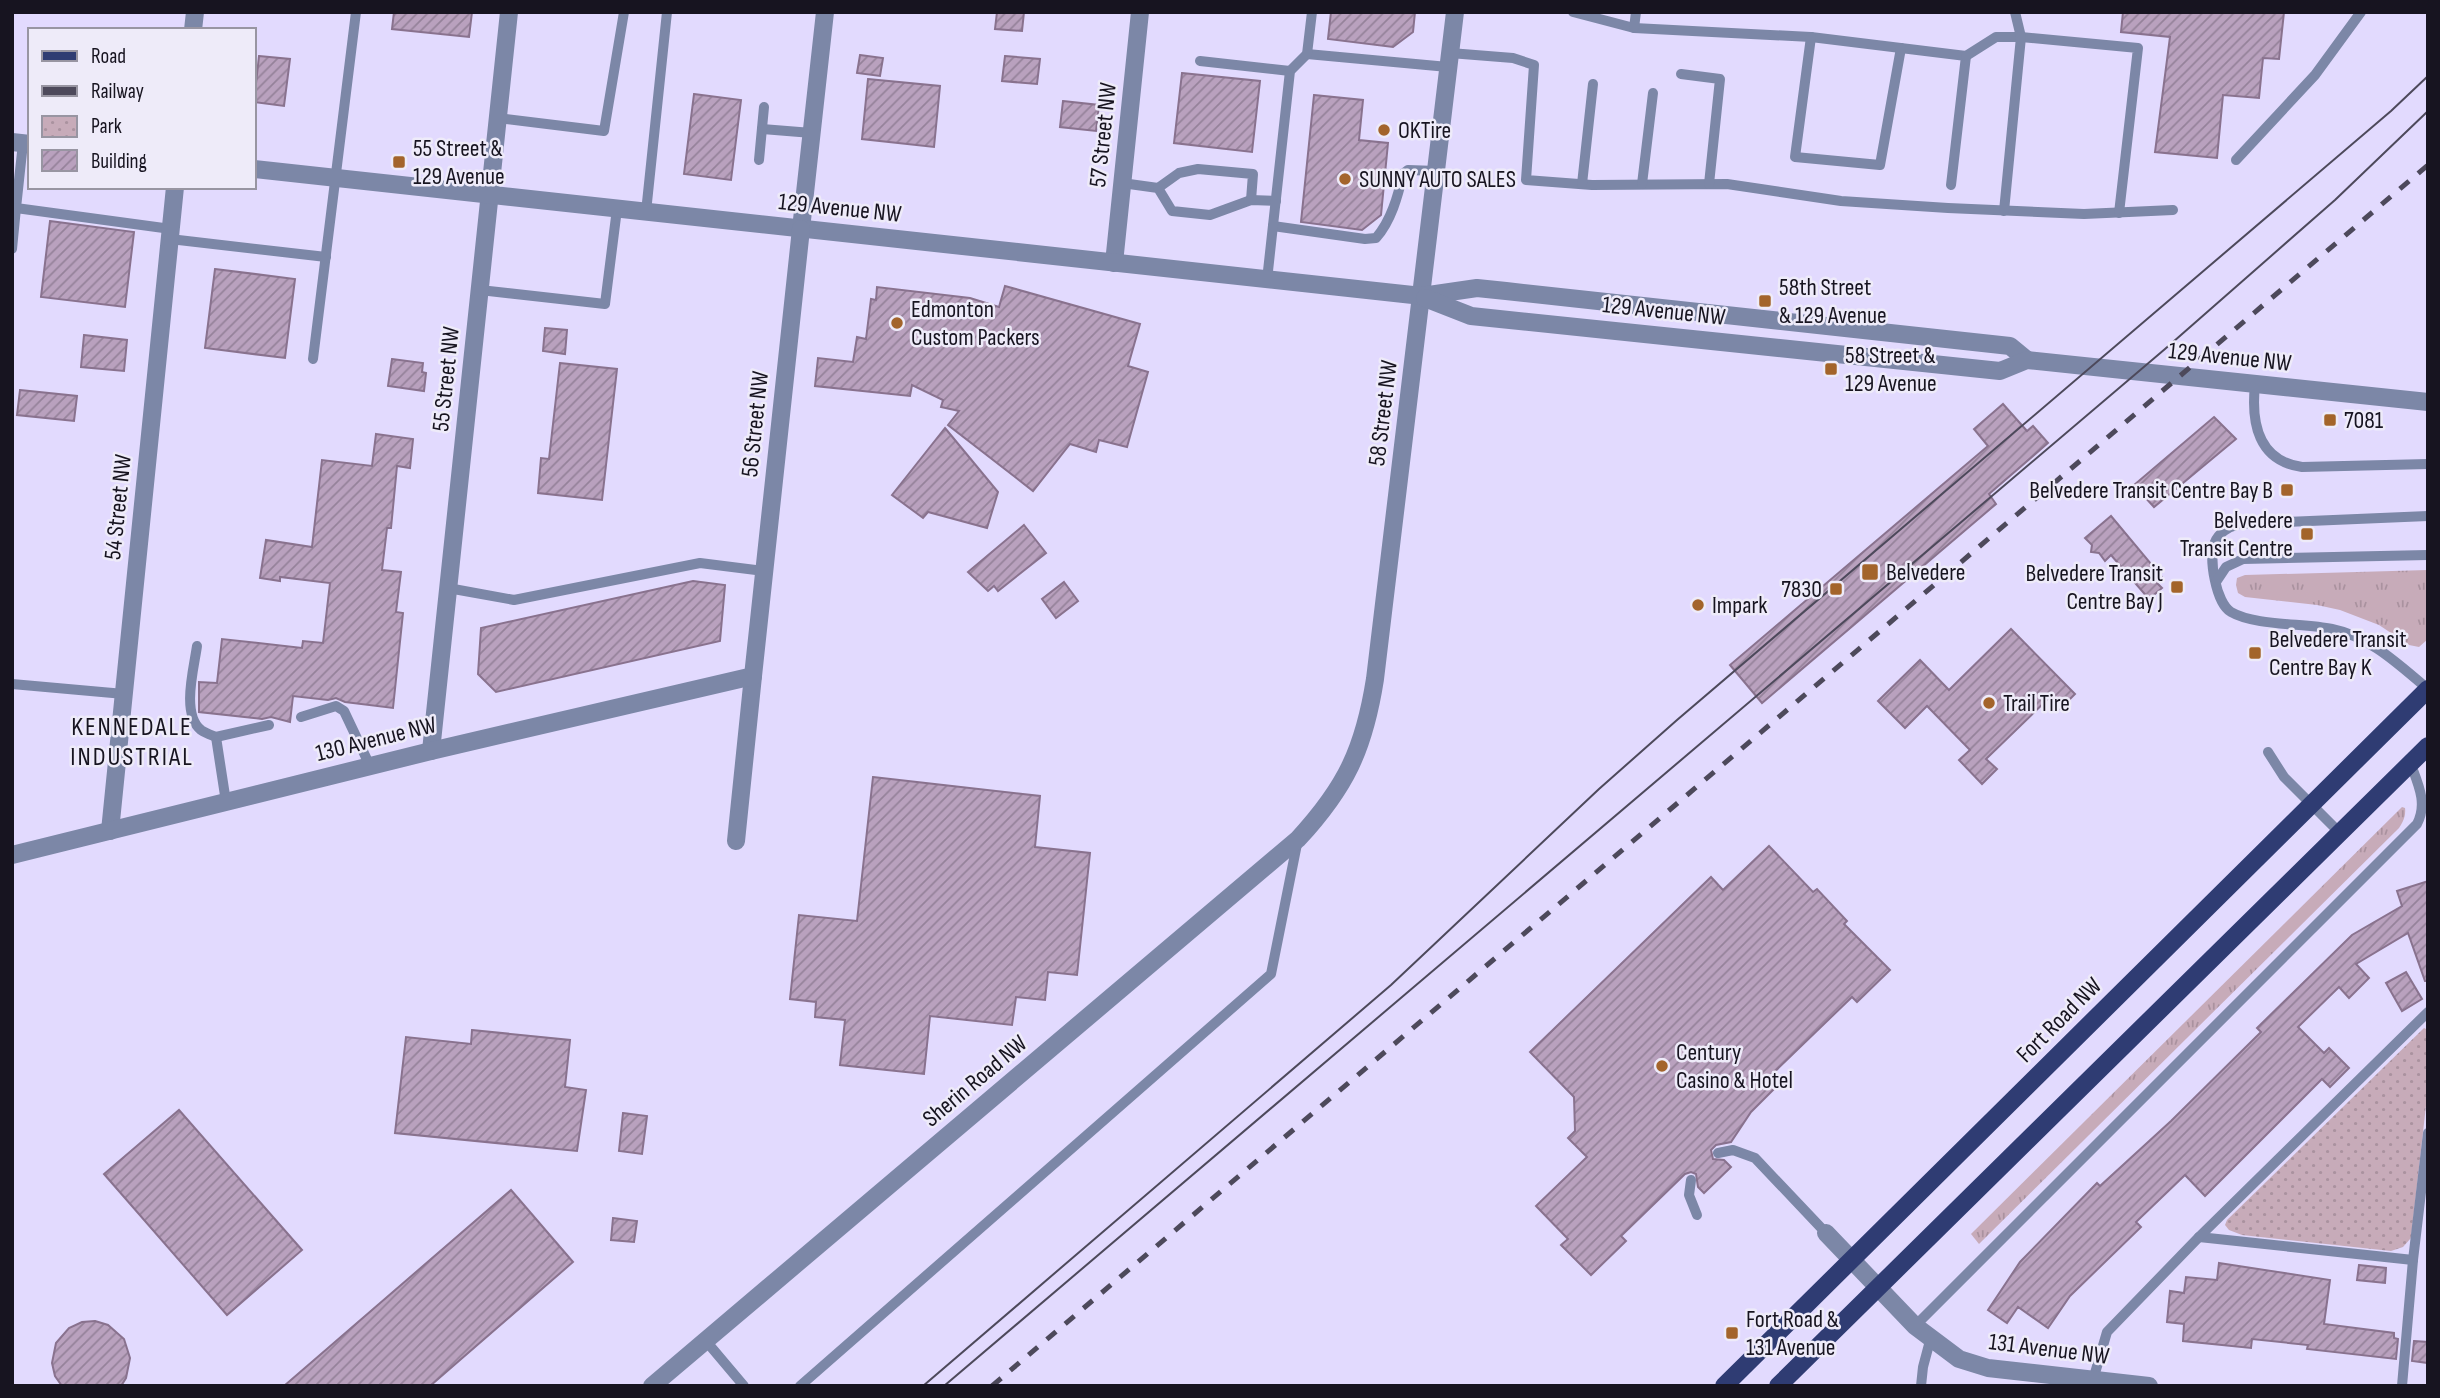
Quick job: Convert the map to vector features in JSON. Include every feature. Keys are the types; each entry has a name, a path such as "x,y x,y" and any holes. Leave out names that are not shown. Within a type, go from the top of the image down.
{"main road":[{"name":"Fort Road NW","path":"1724,1386 2428,689"},
{"path":"1779,1386 2428,746"}],"street":[{"name":"55 Street NW","path":"431,751 509,12"},
{"name":"56 Street NW","path":"736,841 825,12"},
{"name":"57 Street NW","path":"1114,263 1140,12"},
{"name":"58 Street NW","path":"1325,810 1340,788 1357,751 1371,703 1455,12"},
{"name":"129 Avenue NW","path":"256,169 1422,296 1477,288 1496,290 2010,346 2027,360"},
{"name":"54 Street NW","path":"110,831 175,189"},
{"name":"129 Avenue NW","path":"1422,296 1471,316 2000,371 2027,360 2428,402"},
{"name":"130 Avenue NW","path":"12,855 431,751 753,676"},
{"name":"Sherin Road NW","path":"652,1386 1298,839 1325,810"},
{"name":"131 Avenue NW","path":"1826,1233 1915,1326 1959,1359 1988,1368 2149,1386"}],"lane":[{"path":"313,359 356,12"},
{"path":"498,118 604,131 624,12"},
{"path":"646,212 667,12"},
{"path":"1268,280 1290,71 1307,54 1312,12"},
{"path":"1573,12 1607,17 1634,28 1811,37 1966,56 1996,37 2138,48 2119,213"},
{"path":"1634,28 1636,12"},
{"path":"2004,211 2021,37 2015,12"},
{"path":"2236,160 2315,75 2361,12"},
{"path":"1811,37 1795,157 1880,165 1901,48"},
{"path":"1307,54 1449,60 1513,58 1534,65 1526,180 1582,184 1727,184 1842,201 2004,211 2084,214 2173,210"},
{"path":"1951,185 1966,56"},
{"path":"1200,61 1290,71"},
{"path":"1681,74 1720,79 1709,184"},
{"path":"1582,184 1593,84"},
{"path":"1642,184 1653,93"},
{"path":"759,160 764,107"},
{"path":"762,129 812,133"},
{"path":"12,249 22,143"},
{"path":"1122,183 1158,188 1179,173 1198,169 1253,174 1251,200"},
{"path":"1273,226 1366,239 1376,238 1384,229 1403,174 1408,170 1436,171"},
{"path":"1158,188 1172,211 1210,215 1251,200 1276,201"},
{"path":"16,208 326,257"},
{"path":"480,290 605,304 617,209"},
{"path":"2255,385 2253,409 2259,434 2268,451 2284,463 2302,467 2428,464"},
{"path":"2428,516 2251,522 2230,526 2216,540 2213,548 2220,600 2228,611 2247,618 2334,629 2351,635 2379,650 2428,689"},
{"path":"2216,582 2226,568 2243,559 2428,555"},
{"path":"448,588 514,600 700,563 764,571"},
{"path":"197,646 189,704 191,719 201,731 216,737 269,725"},
{"path":"12,684 124,694"},
{"path":"301,717 336,706 344,711 370,766"},
{"path":"216,737 226,802"},
{"path":"2267,752 2284,777 2339,832"},
{"path":"1915,1326 2417,824 2425,803 2410,762"},
{"path":"800,1386 1271,974 1298,839"},
{"path":"2093,1380 2107,1332 2199,1237 2428,1012"},
{"path":"2402,1386 2428,1133"},
{"path":"1718,1153 1733,1150 1755,1158 1826,1233"},
{"path":"1691,1180 1689,1195 1697,1215"},
{"path":"2199,1237 2413,1260"},
{"path":"1921,1386 1931,1338"},
{"path":"706,1341 744,1386"}],"green space":[{"path":"2428,570 2428,639 2419,647 2409,645 2379,625 2340,610 2245,597 2238,593 2236,585 2237,578 2245,575"},
{"path":"2402,807 2405,808 2405,814 2399,828 1979,1244 1971,1234"},
{"path":"2424,1028 2428,1030 2428,1088 2411,1238 2403,1247 2391,1251 2242,1235 2229,1230 2225,1225 2227,1220"}],"building":[{"path":"394,12 472,12 469,37 392,29"},
{"path":"997,12 1024,12 1022,31 995,29"},
{"path":"1331,12 1415,12 1413,32 1393,47 1328,39"},
{"path":"2123,12 2284,12 2279,59 2263,58 2259,98 2223,95 2217,158 2155,152 2170,37 2121,32"},
{"path":"860,55 883,58 880,76 857,73"},
{"path":"259,56 290,59 284,106 256,102"},
{"path":"1005,56 1040,59 1037,84 1002,81"},
{"path":"1182,73 1260,81 1252,152 1174,143"},
{"path":"868,79 940,86 934,147 862,139"},
{"path":"694,94 741,100 731,180 684,174"},
{"name":"SUNNY AUTO SALES","path":"1314,95 1363,100 1359,140 1388,143 1381,215 1362,230 1301,222"},
{"path":"1063,101 1099,105 1096,131 1060,127"},
{"path":"50,221 134,232 125,307 41,297"},
{"path":"215,269 295,279 285,358 205,348"},
{"path":"1005,286 1140,324 1128,366 1148,372 1127,447 1099,440 1096,452 1070,444 1033,491 948,425 959,411 941,407 943,400 912,385 910,396 815,386 818,358 853,362 857,337 866,339 871,299 876,300 877,287 970,298 999,307"},
{"path":"545,328 567,330 565,354 543,351"},
{"path":"84,335 127,340 124,371 81,367"},
{"path":"392,359 423,363 422,372 426,373 424,391 388,386"},
{"path":"560,363 617,369 602,500 538,493 541,458 549,459"},
{"path":"20,390 77,396 74,421 17,415"},
{"path":"2003,404 2027,431 2033,426 2048,443 1989,494 1996,504 1762,703 1730,665 1988,446 1974,429"},
{"path":"2214,417 2236,439 2154,507 2134,485"},
{"path":"945,428 998,492 987,528 928,512 923,518 892,495"},
{"path":"376,434 413,439 410,468 397,466 391,528 387,528 382,570 401,572 396,612 403,613 393,708 345,702 336,698 328,700 293,696 290,722 271,717 262,719 199,712 199,682 217,683 222,639 302,648 303,641 323,643 330,583 280,577 280,581 260,578 266,540 312,547 322,460 372,466"},
{"path":"2111,516 2162,577 2156,582 2162,588 2149,599 2111,555 2105,561 2099,553 2091,552 2092,545 2085,538"},
{"path":"1024,525 1046,553 998,591 994,586 988,591 968,572"},
{"path":"693,581 725,585 720,641 496,692 478,674 481,628"},
{"path":"1064,582 1078,601 1056,618 1042,599"},
{"name":"Trail Tire","path":"2011,629 2075,694 2060,709 2049,698 1986,759 1997,769 1982,784 1959,760 1970,750 1927,706 1905,728 1878,701 1920,660 1949,690"},
{"path":"873,777 1040,796 1035,847 1090,853 1077,975 1048,972 1045,1000 1016,997 1012,1025 930,1016 924,1074 840,1065 845,1020 815,1017 816,1002 790,999 799,915 857,921"},
{"name":"Century Casino & Hotel","path":"1769,846 1813,892 1817,889 1847,921 1844,924 1890,970 1857,1002 1852,997 1766,1080 1775,1088 1751,1112 1731,1142 1716,1145 1711,1150 1713,1159 1724,1160 1731,1167 1704,1193 1698,1187 1696,1174 1685,1174 1621,1236 1626,1241 1591,1275 1561,1245 1568,1239 1536,1206 1587,1157 1568,1138 1575,1131 1574,1097 1530,1052 1711,877 1723,890"},
{"path":"2428,881 2428,981 2425,981 2408,933 2356,964 2369,978 2349,998 2339,987 2298,1027 2324,1053 2329,1048 2349,1068 2330,1087 2322,1079 2205,1196 2185,1175 2136,1222 2141,1227 2070,1296 2048,1328 2018,1307 2007,1323 1988,1310 2020,1262 2097,1183 2100,1186 2171,1121 2261,1032 2257,1028 2352,935 2402,906 2397,891"},
{"path":"2406,972 2422,999 2402,1011 2386,983"},
{"path":"472,1030 570,1040 565,1087 586,1090 577,1151 395,1133 406,1037 471,1044"},
{"path":"179,1110 302,1250 227,1315 104,1174"},
{"path":"623,1113 647,1116 642,1154 619,1151"},
{"path":"511,1190 573,1262 430,1386 284,1386"},
{"path":"613,1218 637,1221 634,1242 611,1240"},
{"path":"2219,1263 2330,1280 2324,1324 2394,1333 2394,1338 2398,1339 2396,1359 2307,1349 2308,1345 2252,1339 2251,1348 2183,1341 2184,1324 2167,1322 2170,1291 2184,1293 2186,1277 2217,1280"},
{"path":"2359,1265 2386,1268 2385,1283 2357,1280"},
{"path":"95,1321 108,1325 124,1339 130,1358 126,1378 121,1386 62,1386 55,1376 52,1363 56,1343 69,1328 82,1322"},
{"path":"2414,1341 2428,1342 2428,1363 2412,1361"}],"tram line":[{"path":"923,1386 1391,985 1599,789 1677,720 2391,111 2428,76"},
{"path":"944,1386 2165,349 2335,200 2428,111"}],"railway":[{"path":"992,1386 2428,165"}],"place":[{"name":"OKTire","path":"1384,130"},
{"name":"55 Street & 129 Avenue","path":"399,162"},
{"name":"SUNNY AUTO SALES","path":"1345,179"},
{"name":"58th Street & 129 Avenue","path":"1765,301"},
{"name":"Edmonton Custom Packers","path":"897,323"},
{"name":"58 Street & 129 Avenue","path":"1831,369"},
{"name":"7081","path":"2330,420"},
{"name":"Belvedere Transit Centre Bay B","path":"2287,490"},
{"name":"Belvedere Transit Centre","path":"2307,534"},
{"name":"Belvedere","path":"1870,572"},
{"name":"Belvedere Transit Centre Bay J","path":"2177,587"},
{"name":"7830","path":"1836,589"},
{"name":"Impark","path":"1698,605"},
{"name":"Belvedere Transit Centre Bay K","path":"2255,653"},
{"name":"Trail Tire","path":"1989,703"},
{"name":"Century Casino & Hotel","path":"1662,1066"},
{"name":"Fort Road & 131 Avenue","path":"1732,1333"}],"district":[{"name":"KENNEDALE INDUSTRIAL","path":"132,742"}]}
